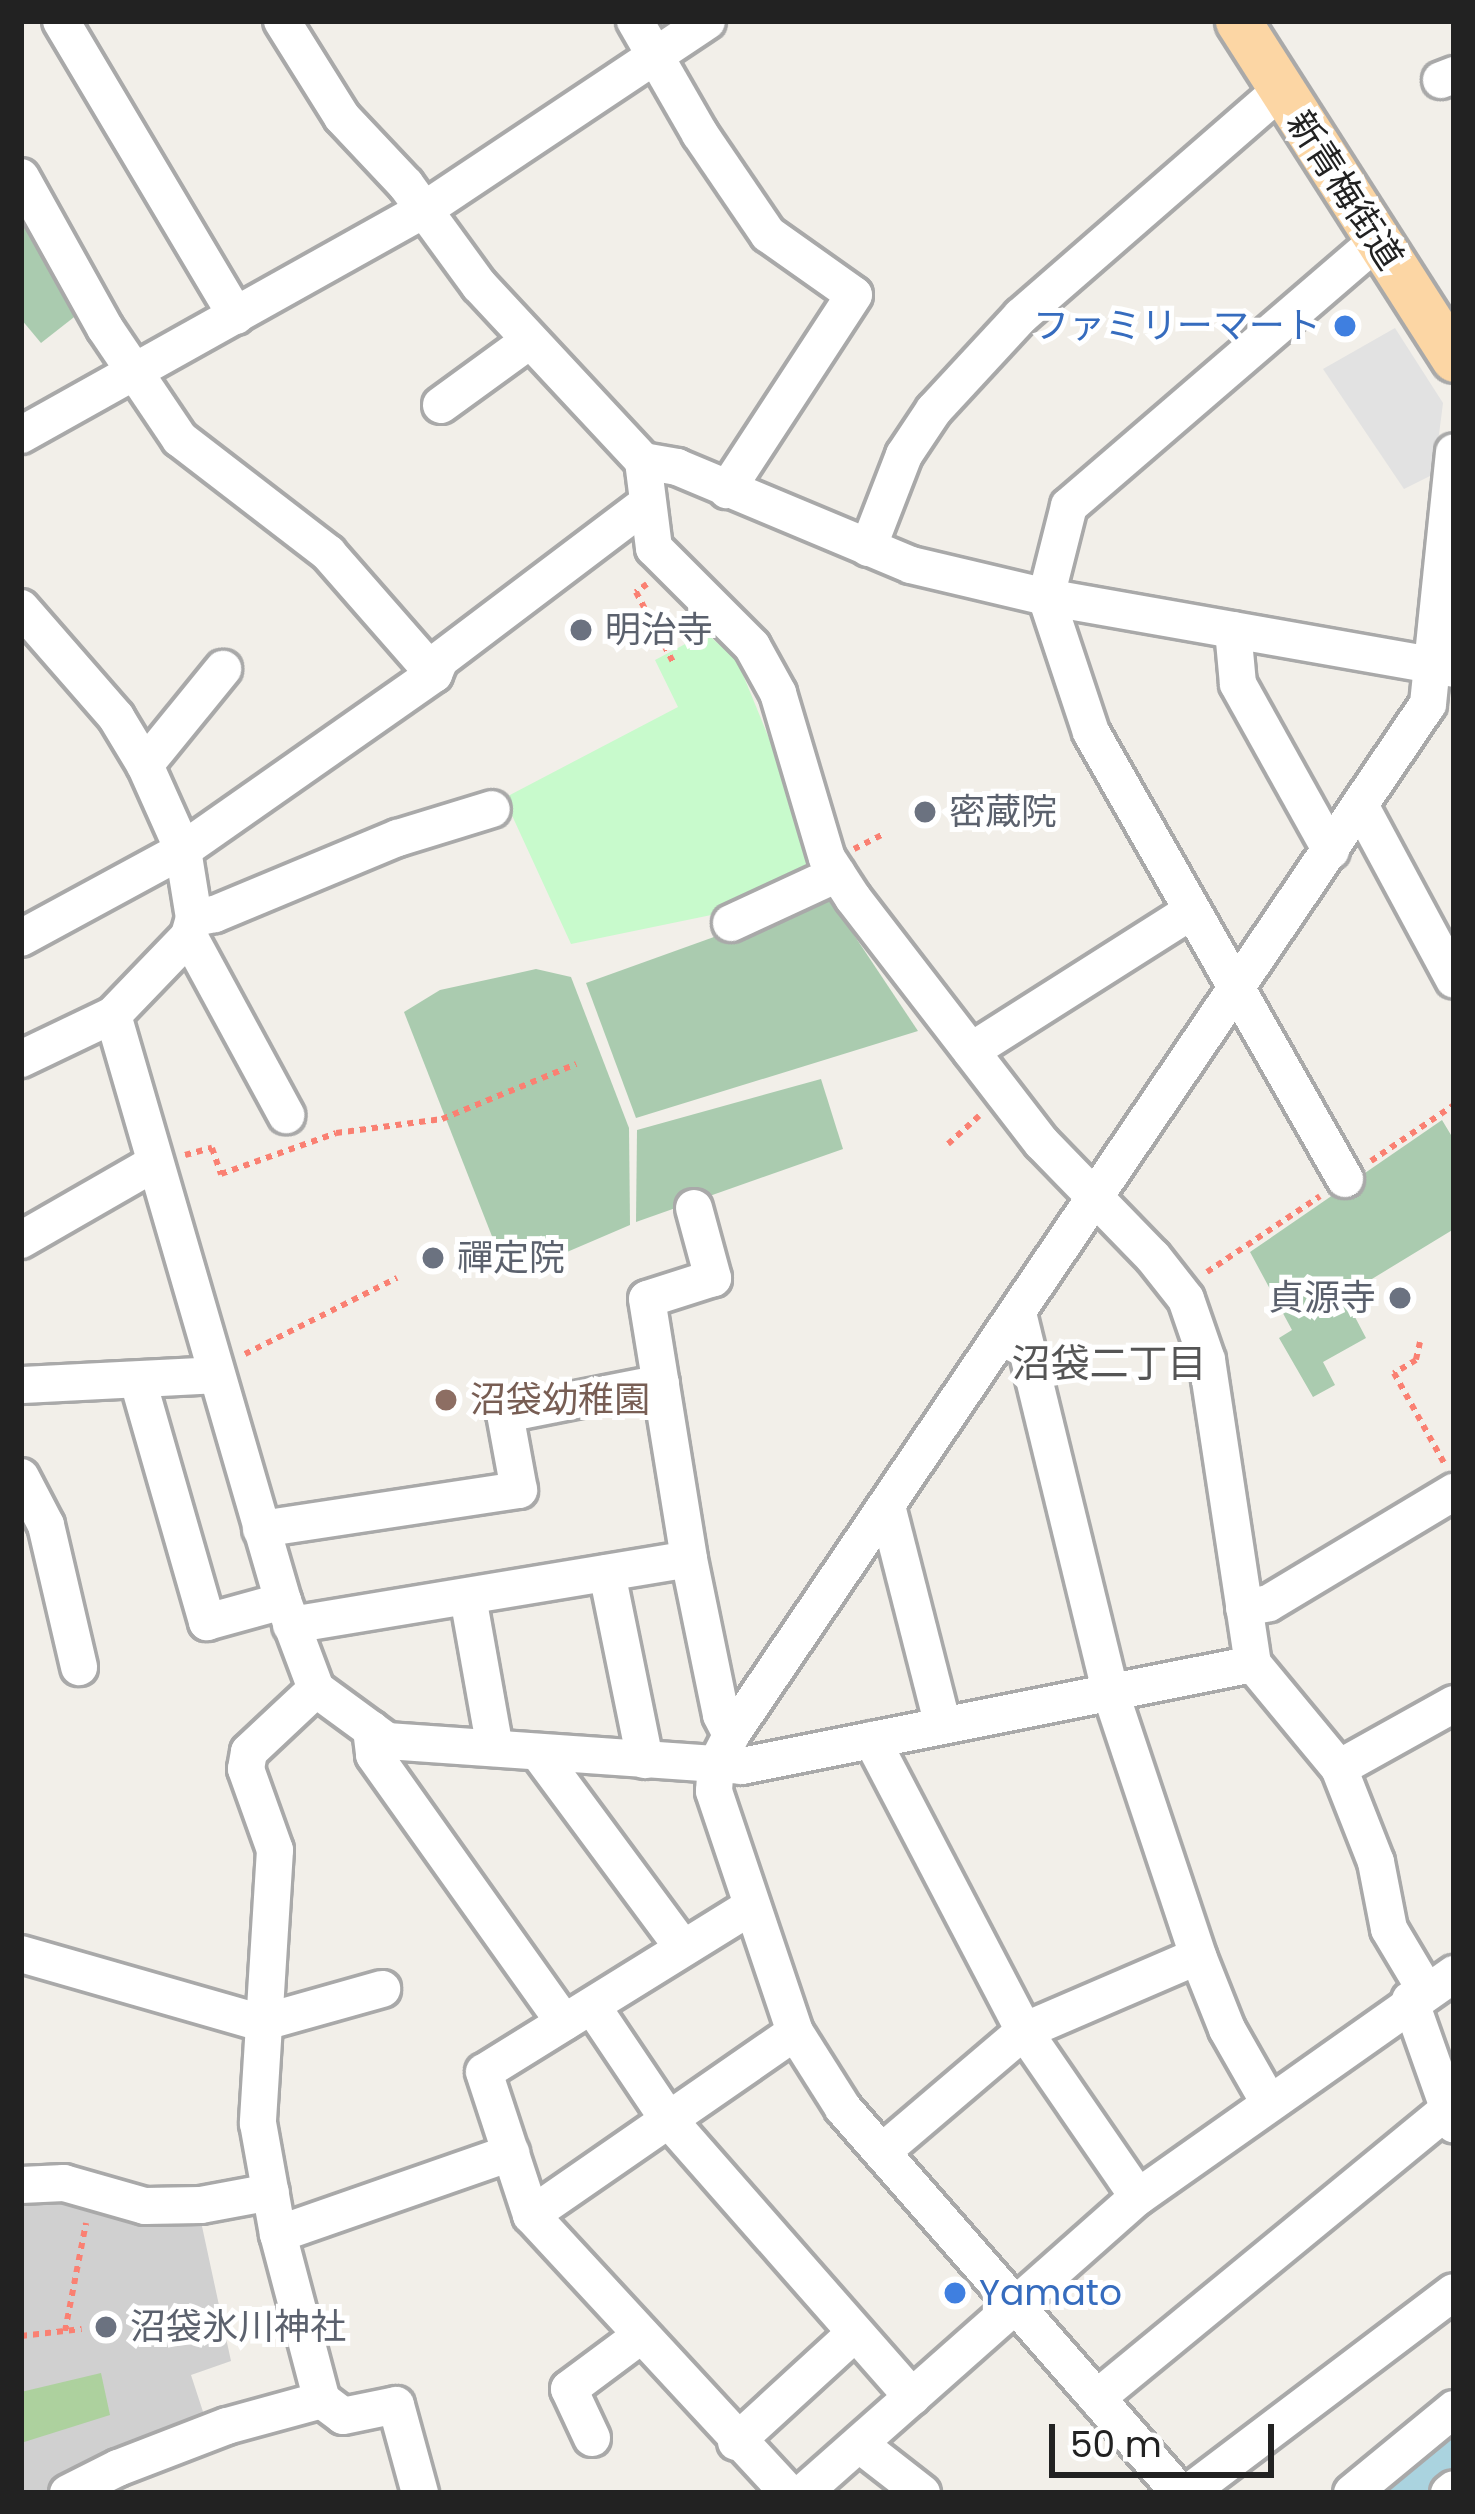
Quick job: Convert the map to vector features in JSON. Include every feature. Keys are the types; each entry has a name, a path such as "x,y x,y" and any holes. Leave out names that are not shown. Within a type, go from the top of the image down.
{"main road":[{"name":"新青梅街道","path":"1238,21 1378,240 1441,313 1454,359"}],"street":[{"path":"61,21 236,316"},
{"path":"282,21 342,117 529,340 643,460 677,467 911,565 1046,597 1444,666"},
{"path":"634,21 768,234 854,295 727,490"},
{"path":"21,435 424,210 706,21"},
{"path":"868,548 904,455 934,410 1021,316 1280,91"},
{"path":"21,177 105,328 180,439 328,553 434,674"},
{"path":"1346,1179 1091,732 1046,597 1069,506 1378,240"},
{"path":"441,405 529,340"},
{"path":"724,1750 1428,704 1444,666 1454,452"},
{"path":"643,460 654,548 752,646 778,693 827,858 837,874 1042,1143 1154,1257 1201,1330 1253,1664 1339,1768 1376,1862 1389,1929 1430,1988 1451,2116 1096,2398"},
{"path":"21,938 183,850 434,674 440,660 646,503"},
{"path":"28,628 116,717 145,765 183,850 192,927 286,1115"},
{"path":"1233,630 1238,684 1331,851"},
{"path":"145,765 223,669"},
{"path":"1360,807 1454,980"},
{"path":"21,1059 112,1015 192,927 215,914 398,838 492,809"},
{"path":"731,923 837,874"},
{"path":"971,1051 1190,912"},
{"path":"112,1015 287,1613 316,1689 387,1741 645,1760 724,1750 742,1766 1253,1664"},
{"path":"21,1240 153,1164"},
{"path":"694,1208 713,1279 646,1299 689,1559 721,1715 724,1750 714,1790 794,2032 843,2108 1184,2493 1454,2292"},
{"path":"1018,1313 1110,1691 1198,1956 1227,2029 1268,2101"},
{"path":"21,1384 138,1381 215,1371"},
{"path":"138,1381 207,1622 468,1597 689,1559"},
{"path":"261,1528 519,1490 505,1414 661,1382"},
{"path":"21,1478 46,1525 79,1667"},
{"path":"1244,1608 1269,1603 1453,1484"},
{"path":"887,1506 943,1726"},
{"path":"608,1573 645,1760"},
{"path":"468,1597 495,1748"},
{"path":"316,1689 249,1752 246,1769 275,1850 258,2123 278,2234 322,2400 343,2416 396,2405 420,2493"},
{"path":"1339,1768 1454,1704"},
{"path":"371,1729 374,1755 578,2014 912,2397"},
{"path":"872,1740 1024,2031 1138,2197"},
{"path":"538,1752 683,1948"},
{"path":"752,1906 484,2072 531,2215 788,2493"},
{"path":"21,1954 261,2024 382,1989"},
{"path":"882,2152 1024,2031 1198,1956"},
{"path":"803,2493 1138,2197 1430,1988"},
{"path":"531,2215 794,2032"},
{"path":"278,2234 511,2153"},
{"path":"21,2185 64,2183 145,2206 201,2205 271,2192"},
{"path":"736,2442 855,2333"},
{"path":"592,2438 568,2389 640,2336"},
{"path":"68,2493 118,2468 227,2426 322,2400"},
{"path":"1352,2493 1454,2409"},
{"path":"859,2444 922,2493"}],"path":[{"path":"673,662 636,592 674,564"},
{"path":"153,1164 212,1148 221,1174 336,1133 442,1119 576,1064"},
{"path":"948,1144 1005,1095"},
{"path":"215,1371 398,1278"},
{"path":"1420,1342 1416,1360 1394,1373 1453,1484"},
{"path":"65,2331 92,2191"},
{"path":"21,2336 82,2330"}],"shaded area":[{"path":"1395,328 1443,403 1434,474 1404,489 1323,369"},
{"path":"21,2191 200,2217 231,2361 191,2375 207,2424 111,2459 45,2493 21,2493"}],"green space":[{"path":"21,207 78,314 41,343 21,319"},
{"path":"706,633 737,660 822,868 721,913 571,944 504,798 678,707 655,660"},
{"path":"828,896 918,1031 636,1118 586,983"},
{"path":"536,969 571,977 629,1128 630,1225 518,1273 506,1272 404,1012 440,990"},
{"path":"821,1079 843,1149 636,1222 637,1130"},
{"path":"1442,1120 1454,1140 1454,1229 1344,1296 1366,1338 1323,1362 1335,1385 1313,1397 1279,1338 1292,1330 1250,1252"},
{"path":"101,2373 110,2415 21,2443 21,2392"}],"water":[{"path":"1454,2421 1454,2471 1428,2493 1368,2493"}],"place":[{"name":"ファミリーマート","path":"1345,326"},
{"name":"明治寺","path":"581,630"},
{"name":"密蔵院","path":"925,812"},
{"name":"禪定院","path":"433,1258"},
{"name":"貞源寺","path":"1400,1298"},
{"name":"沼袋幼稚園","path":"446,1400"},
{"name":"Yamato","path":"955,2293"},
{"name":"沼袋氷川神社","path":"106,2327"}],"district":[{"name":"沼袋二丁目","path":"1109,1364"}]}
